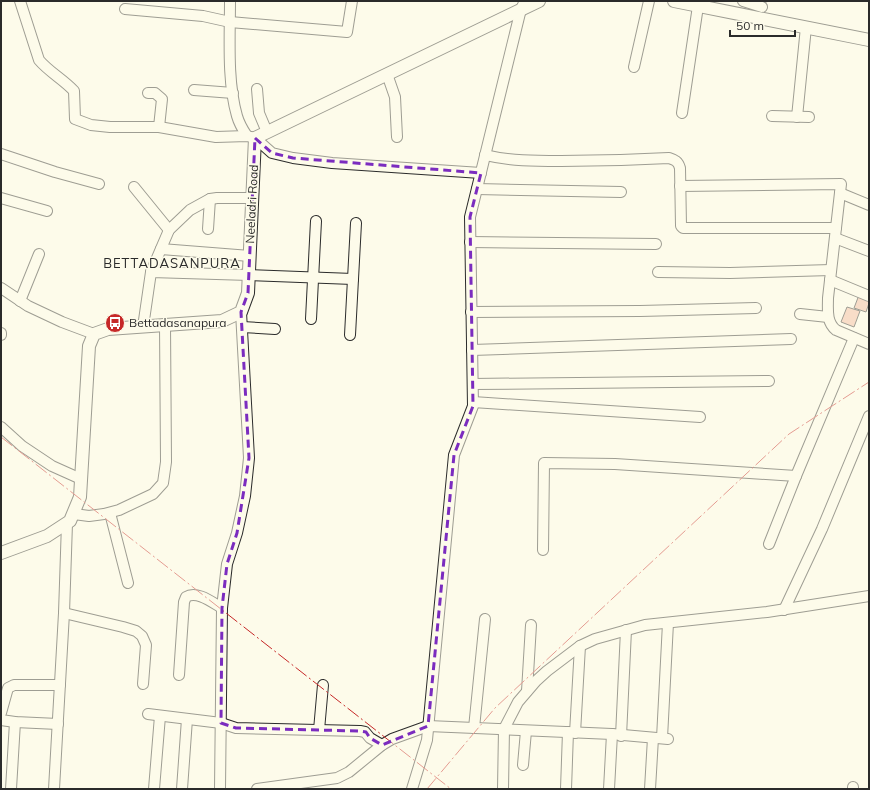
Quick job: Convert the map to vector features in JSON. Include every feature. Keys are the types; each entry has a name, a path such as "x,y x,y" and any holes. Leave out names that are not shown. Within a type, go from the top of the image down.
{"main road":[{"path":"251,137 267,132 387,74 523,5 540,1"},
{"path":"674,1 698,6 717,5 762,9 806,27 869,40"},
{"name":"Neeladri Road","path":"241,312 248,293 252,198 251,137"},
{"path":"1,553 47,536 70,518 80,497 89,346 94,334 108,329 222,321 241,312"}],"street":[{"path":"20,1 39,60 45,67 67,83 74,91 74,119 91,125 110,127 159,128 216,137 251,137"},
{"path":"230,1 230,45 233,93 237,117 251,137 272,153 293,158 332,163 481,173"},
{"path":"125,9 203,16 230,22 347,32 352,1"},
{"path":"634,67 649,1"},
{"path":"743,1 762,9"},
{"path":"412,789 427,740 454,455 473,406 470,217 523,5"},
{"path":"682,113 698,6"},
{"path":"797,117 806,27"},
{"path":"387,74 395,97 397,137"},
{"path":"257,89 259,114 267,132"},
{"path":"194,90 233,93"},
{"path":"148,92 156,93 162,99 159,128"},
{"path":"772,116 810,117"},
{"path":"1,154 55,172 99,184"},
{"path":"485,155 500,159 521,161 674,159 678,162 680,168 681,226 683,228 836,233 869,251"},
{"path":"680,186 841,184 828,298 828,317 831,326 840,332 869,344"},
{"path":"134,187 170,230"},
{"path":"477,189 621,192"},
{"path":"840,193 869,205"},
{"path":"143,327 151,272 170,230 190,210 210,199 222,197 252,198"},
{"path":"1,198 47,211"},
{"path":"208,229 210,199"},
{"path":"310,319 316,221"},
{"path":"350,336 356,223"},
{"path":"470,242 656,244"},
{"path":"161,249 250,256"},
{"path":"20,301 38,254"},
{"path":"151,272 249,274 353,279"},
{"path":"658,272 831,275 869,296"},
{"path":"1,288 28,306 62,322 94,334"},
{"path":"471,312 640,311 756,308"},
{"path":"220,789 222,608 227,564 237,533 245,496 249,458 241,312"},
{"path":"800,314 828,317"},
{"path":"54,789 70,518 110,513 135,504 153,494 162,483 166,462 165,325"},
{"path":"242,327 275,329"},
{"path":"769,544 854,338"},
{"path":"472,350 791,339"},
{"path":"473,384 769,381"},
{"path":"473,402 700,417"},
{"path":"784,610 822,529 869,416"},
{"path":"1,427 22,446 52,466 81,479"},
{"path":"543,550 544,463 615,464 796,476"},
{"path":"110,513 128,583"},
{"path":"179,674 184,602 186,597 194,594 222,608"},
{"path":"503,789 504,729 518,702 536,681 547,671 580,646 595,639 645,625 784,610 869,596"},
{"path":"64,613 123,627 142,636 146,645 143,684"},
{"path":"474,728 485,619"},
{"path":"650,789 661,738 668,623"},
{"path":"527,691 530,625"},
{"path":"609,789 617,735 626,630"},
{"path":"566,789 580,646"},
{"path":"1,713 8,688 14,684 60,685"},
{"path":"319,730 323,685"},
{"path":"148,714 220,723 236,728 365,732 370,738 382,745"},
{"path":"154,789 160,716"},
{"path":"182,789 187,719"},
{"path":"1,720 58,724"},
{"path":"11,789 15,722"},
{"path":"257,789 337,778 349,772 382,745 392,739 428,726 661,738"},
{"path":"523,765 526,731"}],"highlighted area":[{"path":"255,138 272,153 293,158 481,173 470,217 473,406 454,455 428,726 382,745 370,738 366,732 360,731 236,728 221,723 222,608 227,564 237,533 249,458 241,312 248,293"}],"building":[{"path":"859,295 869,298 866,312 854,308"},
{"path":"847,307 860,311 854,327 841,322"}],"power":[{"path":"427,789 495,708 789,434 869,382"},
{"path":"1,437 451,789"}],"place":[{"name":"Bettadasanapura","path":"115,323"}],"district":[{"name":"BETTADASANPURA","path":"172,263"}]}
